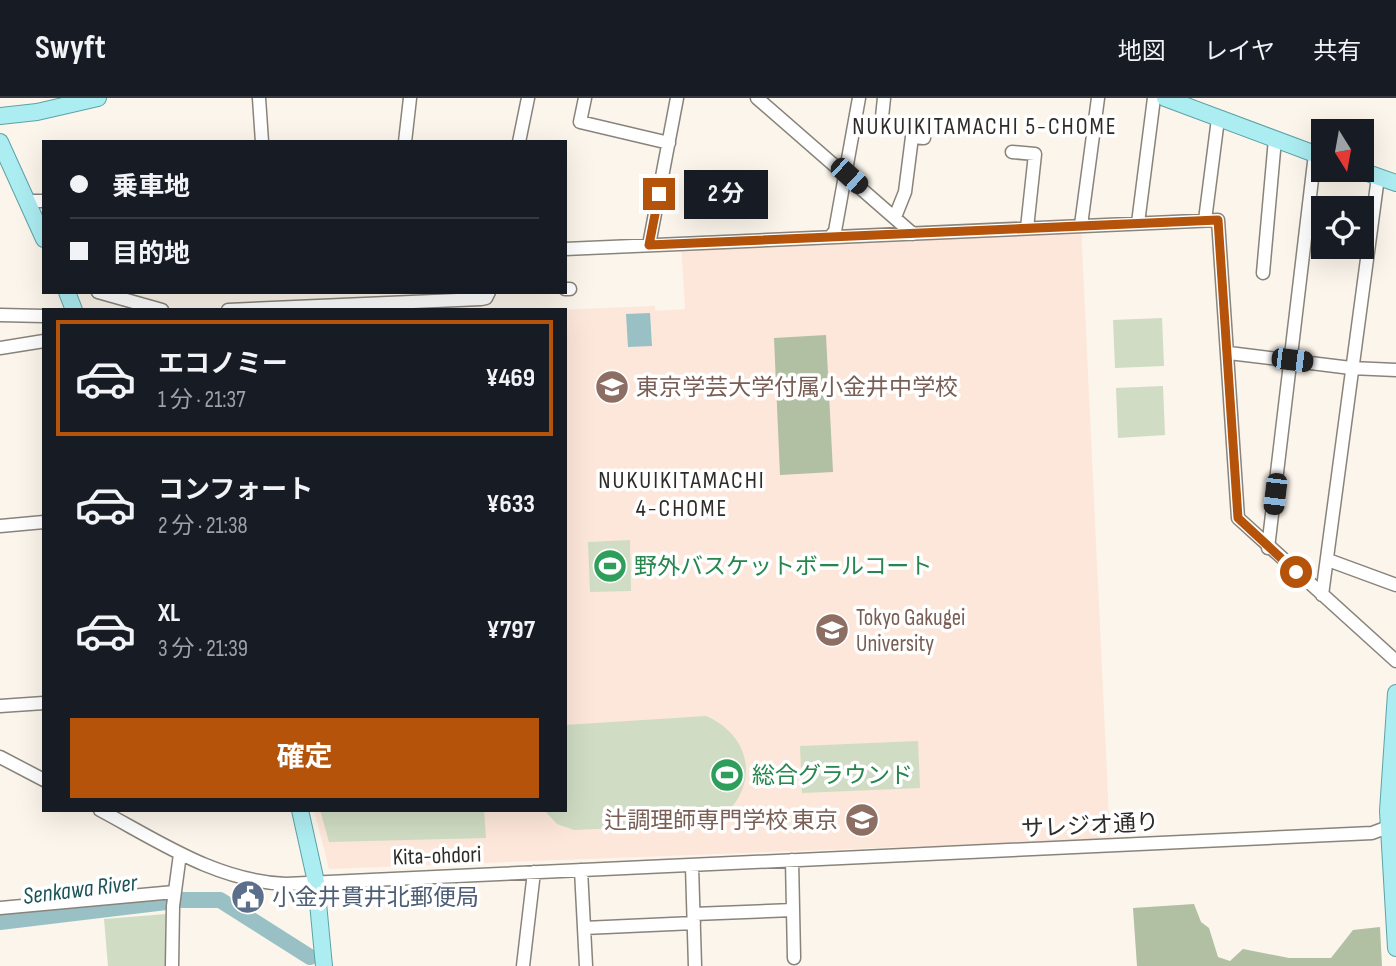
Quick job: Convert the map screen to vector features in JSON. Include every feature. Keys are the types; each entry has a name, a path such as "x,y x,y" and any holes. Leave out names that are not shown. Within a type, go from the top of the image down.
{"main road":[{"path":"0,116 37,112 98,98"},
{"path":"1165,98 1311,153"},
{"path":"0,142 36,201 42,230"},
{"path":"1374,176 1396,183"},
{"path":"1396,693 1392,826 1396,948"},
{"path":"300,812 316,882 324,966"}],"street":[{"path":"259,98 262,140"},
{"path":"405,140 410,98"},
{"path":"519,140 528,98"},
{"path":"585,98 580,122 669,143"},
{"path":"649,245 677,98"},
{"path":"757,98 913,233"},
{"path":"830,237 835,230 852,98"},
{"path":"842,169 859,98"},
{"path":"882,117 884,98"},
{"path":"1081,225 1098,98"},
{"path":"1138,223 1154,98"},
{"path":"1205,220 1218,119"},
{"path":"895,217 905,192 912,137 924,138"},
{"path":"1264,273 1275,139"},
{"path":"1012,152 1035,154 1027,228"},
{"path":"1322,595 1378,177"},
{"path":"1268,548 1316,182"},
{"path":"567,249 1218,220 1229,352 1238,518 1268,548 1396,661"},
{"path":"105,294 155,308"},
{"path":"274,308 481,299 488,294"},
{"path":"0,315 42,316"},
{"path":"0,348 42,341"},
{"path":"1229,352 1351,368 1396,370"},
{"path":"0,526 42,522"},
{"path":"1328,560 1396,585"},
{"path":"0,706 42,703"},
{"path":"0,757 42,779"},
{"name":"Kita-ohdori","path":"104,812 208,868 246,881 286,884 792,860"},
{"name":"サレジオ通り","path":"792,860 1372,833 1392,826"},
{"path":"172,966 174,892 180,854"},
{"path":"792,860 794,958"},
{"path":"692,866 695,966"},
{"path":"581,870 586,966"},
{"path":"523,966 534,872"},
{"path":"0,908 174,892"},
{"path":"584,928 793,910"}],"shaded area":[{"name":"Tokyo Gakugei University","path":"1081,225 1110,839 329,869 315,812 567,812 567,309 655,306 655,311 685,309 681,243"}],"green space":[{"path":"1162,318 1164,366 1115,368 1113,320"},
{"path":"826,335 833,472 780,475 774,338"},
{"path":"1163,386 1165,435 1118,438 1116,388"},
{"name":"野外バスケットボールコート","path":"630,540 631,591 590,592 588,542"},
{"path":"706,716 723,726 743,753 746,768 744,784 738,799 711,824 574,830 557,824 546,812 567,812 567,725"},
{"path":"918,741 920,788 802,793 800,746"},
{"path":"321,812 484,812 486,838 329,842"},
{"path":"1194,904 1201,922 1209,928 1218,957 1230,961 1243,949 1289,958 1331,958 1353,930 1380,927 1382,966 1137,966 1133,908"},
{"path":"166,914 165,966 108,966 104,919"}],"water":[{"path":"650,313 652,346 628,347 626,314"}],"waterway":[{"path":"182,900 220,900 310,957"},
{"name":"Senkawa River","path":"0,922 166,902"}],"place":[{"name":"東京学芸大学付属小金井中学校","path":"612,387"},
{"name":"野外バスケットボールコート","path":"610,566"},
{"name":"Tokyo Gakugei University","path":"832,630"},
{"name":"総合グラウンド","path":"727,775"},
{"name":"辻調理師専門学校 東京","path":"862,820"},
{"name":"小金井貫井北郵便局","path":"248,897"}],"district":[{"name":"NUKUIKITAMACHI 5-CHOME","path":"985,126"},
{"name":"NUKUIKITAMACHI 4-CHOME","path":"682,494"}],"route":[{"path":"659,194 649,245 1218,220 1229,352 1238,518 1296,572"}]}
